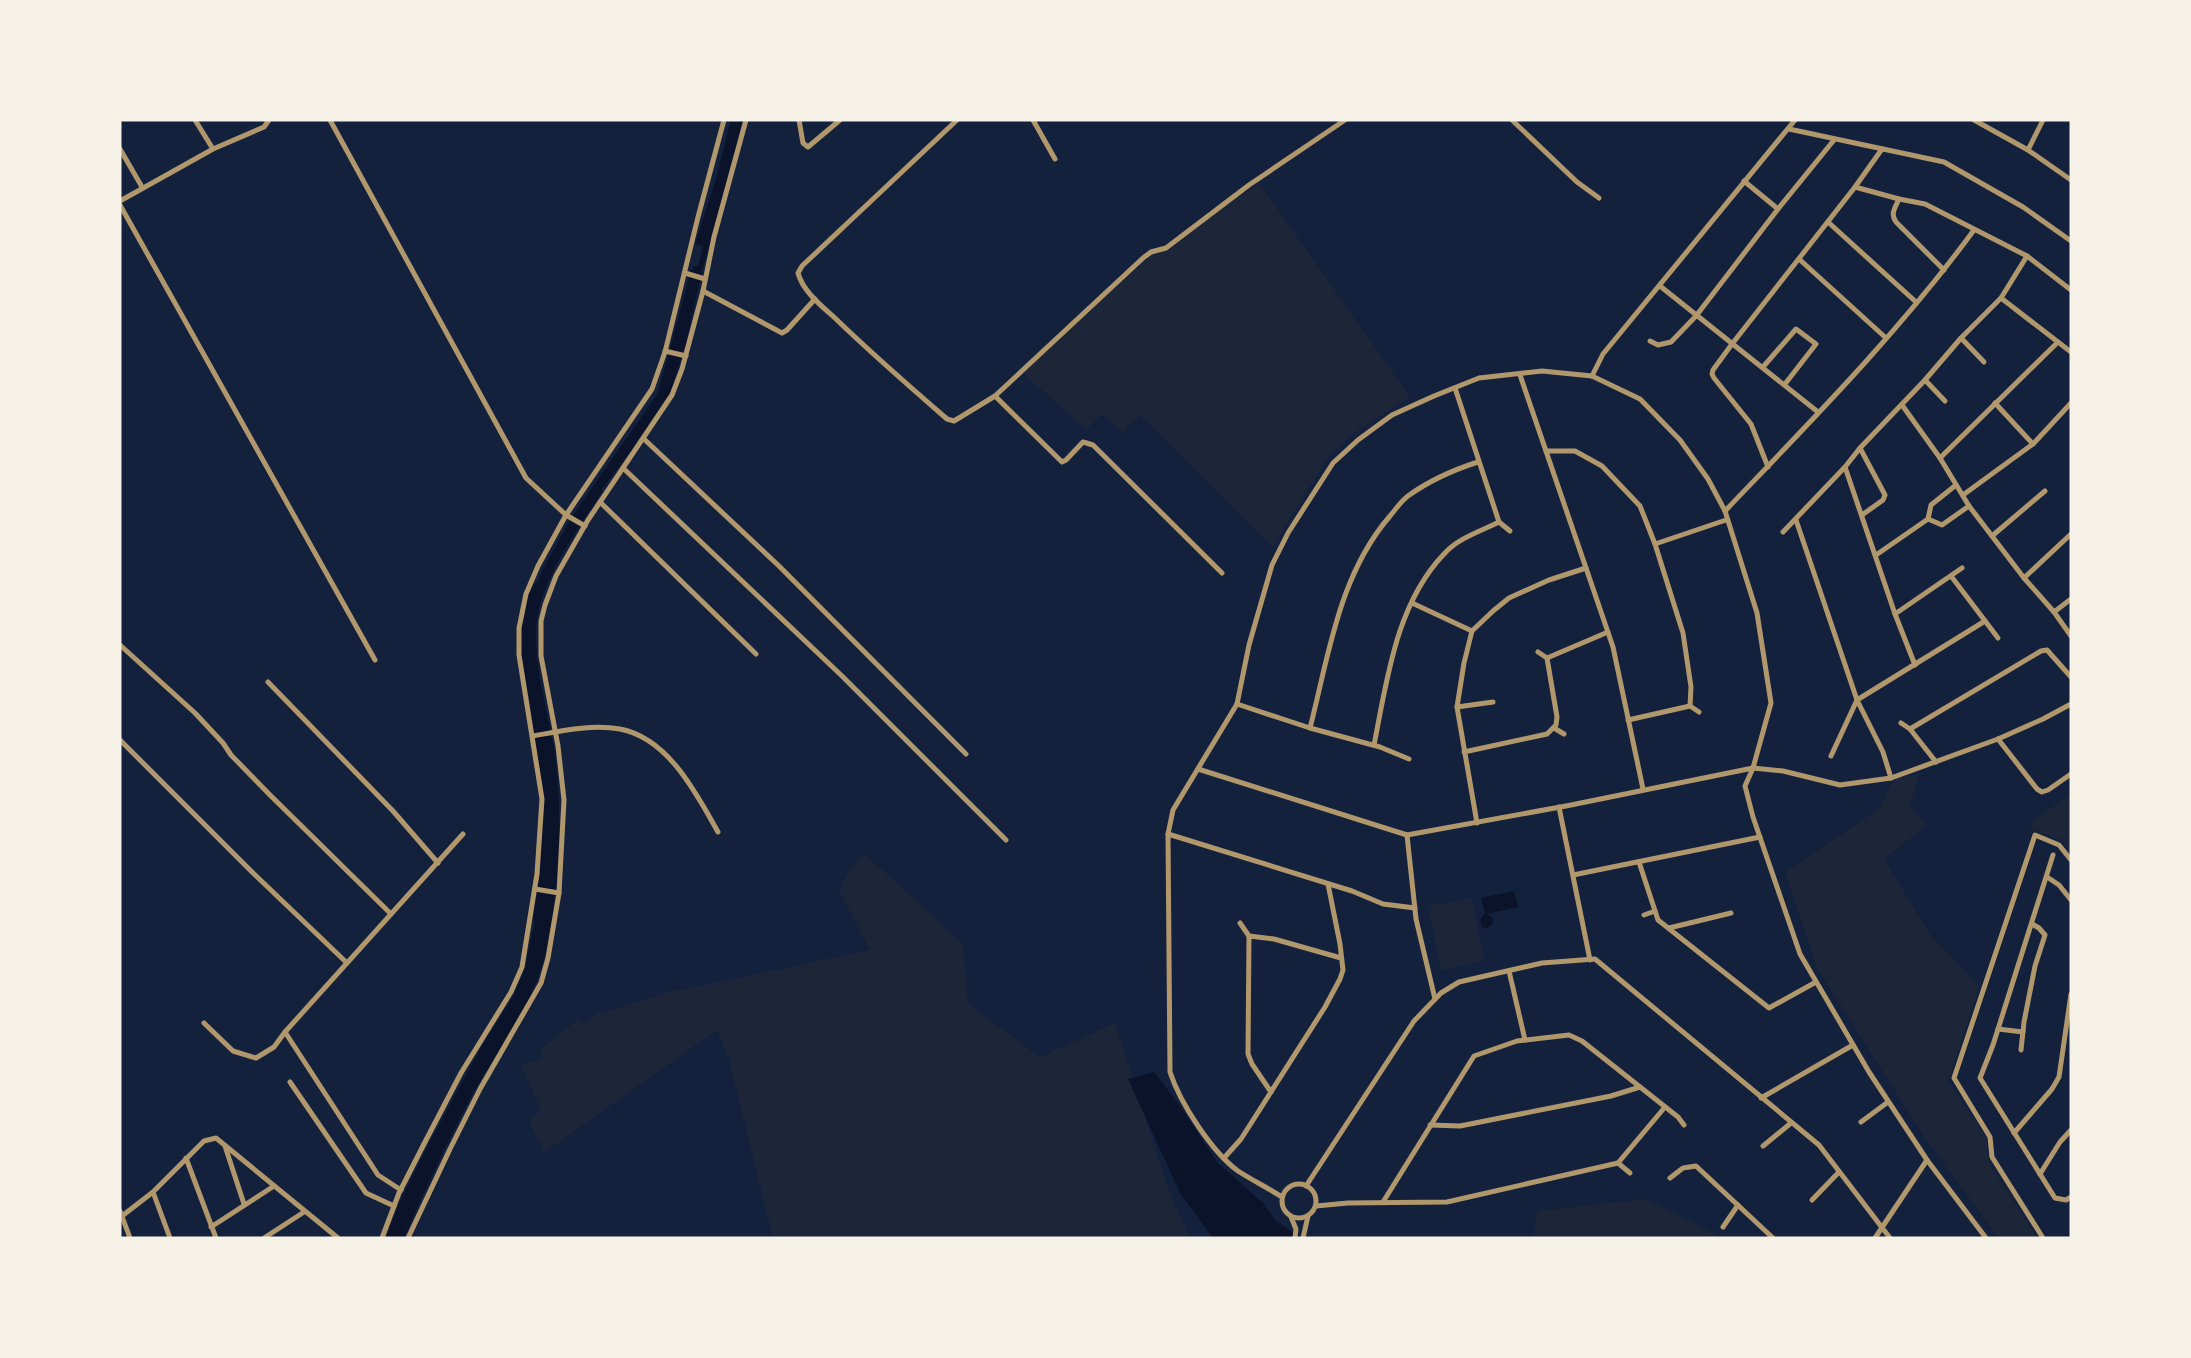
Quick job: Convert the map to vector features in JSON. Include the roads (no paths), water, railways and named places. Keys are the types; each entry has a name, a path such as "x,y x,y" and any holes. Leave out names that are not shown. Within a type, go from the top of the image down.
{"street":[{"path":"195,120 213,149"},
{"path":"269,120 264,127 213,149 142,187 120,203 375,660"},
{"path":"330,120 526,478 569,517 583,525"},
{"path":"382,1238 401,1190 461,1073 518,979 538,890 542,799 519,655 519,628 526,594 538,566 652,389 668,352 688,274 698,217 724,120"},
{"path":"408,1238 480,1089 542,983 548,958 557,893 564,801 541,656 541,621 549,590 583,525 672,395 703,291 703,278 746,120"},
{"path":"799,120 802,143 808,147 840,120"},
{"path":"957,120 802,266 798,273 800,280 815,299 877,359 947,418 954,421 995,396 1143,258 1151,252 1166,248 1249,185 1345,120"},
{"path":"1033,120 1055,159"},
{"path":"1512,120 1577,182 1599,198"},
{"path":"1592,376 1603,354 1795,120"},
{"path":"1974,120 2028,150 2071,180"},
{"path":"1989,127 1992,120"},
{"path":"2028,150 2043,120"},
{"path":"1789,129 1944,162 2023,207 2071,241"},
{"path":"1650,341 1658,345 1671,342 1696,316 1834,140"},
{"path":"1768,467 1750,424 1712,374 1732,344 1882,149"},
{"path":"120,150 142,187"},
{"path":"1744,181 1778,209"},
{"path":"1855,187 1925,204 2027,256 2071,290"},
{"path":"1899,199 1892,217 1944,270"},
{"path":"1828,222 1916,302"},
{"path":"1725,512 1886,338 1944,270 1974,230"},
{"path":"1783,532 1925,380 1961,338 2001,298 2027,256"},
{"path":"1799,259 1886,338"},
{"path":"688,274 703,278"},
{"path":"1660,286 1818,412"},
{"path":"703,291 782,333 788,330 815,299"},
{"path":"2001,298 2071,352"},
{"path":"1763,367 1796,328 1816,344 1785,384"},
{"path":"1961,338 1984,362"},
{"path":"1940,458 2058,342"},
{"path":"668,352 684,356"},
{"path":"1282,1197 1237,1170 1224,1158 1193,1120 1174,1085 1170,1072 1168,834 1173,810 1237,704 1249,645 1272,565 1288,533 1333,463 1358,440 1392,415 1479,378 1542,372 1592,376 1640,399 1680,440 1708,479 1725,512 1757,613 1771,702 1753,768 1745,786 1800,954 1888,1101 1927,1160 1986,1238"},
{"path":"1520,375 1613,647 1643,789"},
{"path":"1925,380 1945,401"},
{"path":"1455,388 1499,522 1510,531"},
{"path":"995,396 1062,462 1083,442 1093,445 1222,573"},
{"path":"1995,403 2033,444"},
{"path":"1963,495 2033,444 2071,403"},
{"path":"1902,405 1940,458 1969,506 2071,636"},
{"path":"644,439 779,566 966,754"},
{"path":"1860,448 1886,495 1883,500 1862,515"},
{"path":"1546,451 1575,451 1602,466 1640,506 1683,633 1691,687 1690,706"},
{"path":"1310,728 1333,631 1353,572 1377,531 1407,496 1449,471 1478,462"},
{"path":"1845,467 1914,665"},
{"path":"623,468 842,676 1006,840"},
{"path":"1876,555 1928,519 1931,505 1956,485"},
{"path":"1992,536 2045,491"},
{"path":"600,502 756,654"},
{"path":"1928,519 1942,525 1969,506"},
{"path":"1654,544 1726,520"},
{"path":"1796,520 1857,700 1882,752 1891,778"},
{"path":"1374,745 1390,668 1405,617 1418,591 1444,553 1469,536 1499,522"},
{"path":"2024,578 2071,534"},
{"path":"1477,823 1457,707 1472,631 1509,598 1550,580 1586,568"},
{"path":"1895,614 1962,568"},
{"path":"1951,576 1998,638"},
{"path":"2054,612 2071,599"},
{"path":"1412,603 1472,631"},
{"path":"1831,756 1857,700 1985,621"},
{"path":"1547,658 1608,632"},
{"path":"120,645 195,713 270,795 391,914"},
{"path":"1910,729 2041,651 2047,650 2052,653 2071,677"},
{"path":"1464,752 1548,734 1554,728 1557,717 1547,658 1538,652"},
{"path":"268,682 393,811 438,863"},
{"path":"1457,707 1492,702"},
{"path":"1237,704 1310,728 1374,745 1408,759"},
{"path":"1198,770 1407,835 1753,768 1783,771 1840,785 1891,778 1998,739 2071,704"},
{"path":"1628,720 1690,706 1699,712"},
{"path":"1901,723 1910,729 1935,762"},
{"path":"533,736 591,728 619,729 637,734 654,745 679,771 700,800 718,832"},
{"path":"1554,728 1564,734"},
{"path":"1998,739 2037,789 2042,792 2071,774"},
{"path":"120,740 347,963"},
{"path":"1559,807 1590,960"},
{"path":"204,1023 233,1051 256,1058 274,1047 463,834"},
{"path":"1168,834 1328,884 1383,904 1415,908"},
{"path":"1407,835 1415,908 1435,999"},
{"path":"2043,1238 1992,1157 1990,1137 1954,1078 2035,836 2059,845 2071,860"},
{"path":"1573,875 1760,837"},
{"path":"2053,855 1998,1029 1980,1078 2055,1198 2066,1200 2071,1197"},
{"path":"1639,862 1658,920 1769,1008 1816,982"},
{"path":"2047,877 2059,885 2071,900"},
{"path":"1224,1158 1241,1139 1340,979 1343,970 1328,884"},
{"path":"538,890 557,893"},
{"path":"1644,915 1655,911"},
{"path":"1669,928 1731,913"},
{"path":"1240,923 1250,936 1248,1054 1271,1092"},
{"path":"2021,1050 2035,966 2045,935 2032,924"},
{"path":"1250,936 1274,939 1341,958"},
{"path":"1306,1186 1414,1021 1441,993 1459,982 1542,963 1595,959 1819,1145 1890,1238"},
{"path":"1509,971 1525,1040"},
{"path":"2014,1133 2052,1089 2059,1077 2071,994"},
{"path":"1998,1029 2023,1032"},
{"path":"285,1032 378,1175 401,1190"},
{"path":"1383,1202 1474,1056 1500,1045 1569,1035 1602,1055 1678,1117 1684,1125"},
{"path":"1761,1098 1853,1045"},
{"path":"290,1082 366,1192 394,1206"},
{"path":"1430,1125 1460,1126 1611,1096 1640,1087"},
{"path":"1861,1122 1888,1101"},
{"path":"1316,1206 1383,1202 1447,1202 1618,1163 1665,1107"},
{"path":"1763,1146 1791,1123"},
{"path":"2040,1174 2060,1142 2071,1130"},
{"path":"130,1238 121,1214 153,1192 208,1139 216,1138 338,1238"},
{"path":"225,1146 244,1204"},
{"path":"186,1158 216,1238"},
{"path":"1875,1238 1927,1160"},
{"path":"1618,1163 1630,1173"},
{"path":"1670,1178 1683,1168 1696,1166 1773,1238"},
{"path":"1812,1200 1839,1172"},
{"path":"1294,1238 1296,1229 1291,1217 1283,1208 1282,1197 1293,1185 1306,1186 1315,1196 1316,1206 1308,1216 1303,1238"},
{"path":"211,1227 274,1186"},
{"path":"153,1192 170,1238"},
{"path":"1723,1227 1738,1205"},
{"path":"264,1238 304,1212"},
{"path":"1291,1217 1308,1216"}],"waterway":[{"path":"537,917 544,857 546,812 541,763 523,665 521,634 524,614 538,586"}]}
